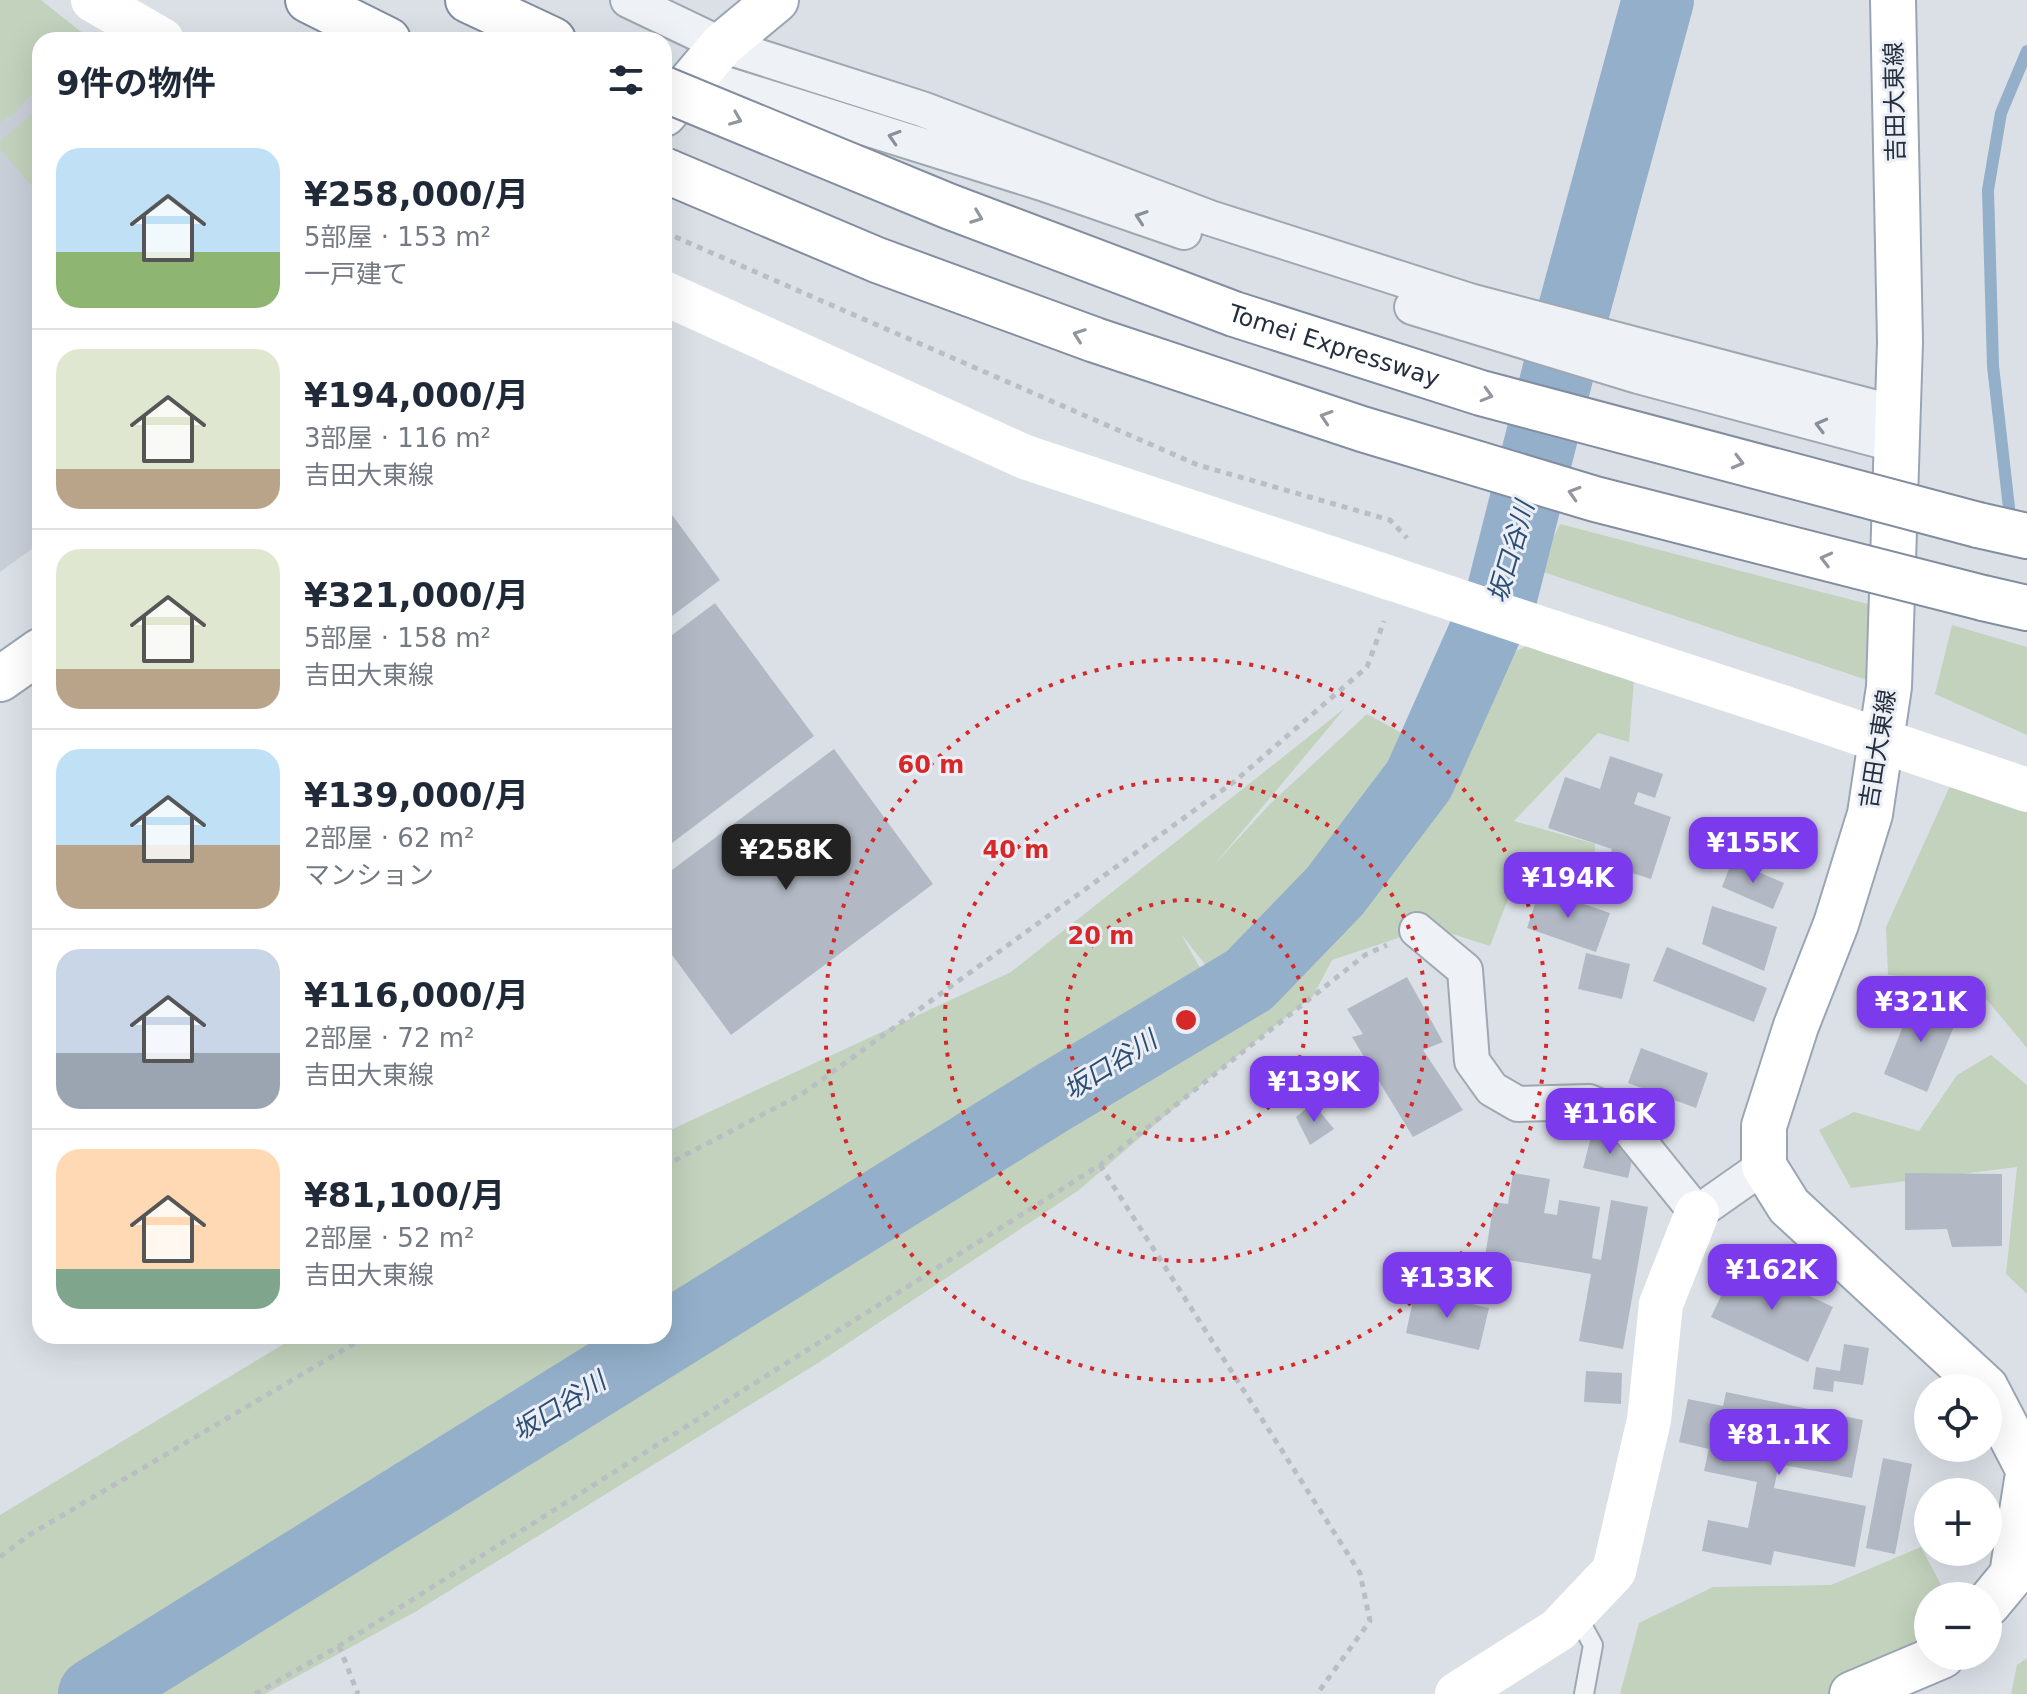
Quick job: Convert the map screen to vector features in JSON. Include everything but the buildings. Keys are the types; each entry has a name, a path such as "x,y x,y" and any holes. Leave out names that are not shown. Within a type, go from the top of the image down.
{"main road":[{"path":"93,0 148,32"},
{"path":"308,0 372,32"},
{"path":"468,0 536,32"},
{"path":"672,102 694,70 776,0"},
{"name":"吉田大東線","path":"1764,1166 1764,1126 1796,1026 1836,924 1870,814 1889,687 1900,342 1893,0"},
{"name":"Tomei Expressway","path":"694,70 948,206 1234,314 1481,393 2027,536"},
{"path":"672,173 891,265 1095,340 1362,429 1595,499 2027,608"},
{"path":"672,297 1025,457 2027,790"},
{"path":"0,679 32,657"},
{"path":"1764,1166 1789,1206 1970,1374"},
{"path":"1457,1694 1558,1630 1614,1571 1649,1420 1661,1304 1697,1213"},
{"path":"2002,1419 2027,1467"},
{"path":"2002,1587 2012,1575 2027,1480"},
{"path":"1852,1694 1914,1668"}],"street":[{"path":"628,0 658,32"},
{"path":"672,47 694,70 922,109 1638,376 1898,430"},
{"path":"1477,316 1702,364 1898,430"},
{"path":"1417,930 1465,970 1472,1061 1492,1089 1518,1104 1589,1102 1616,1113 1697,1213 1764,1166"}],"lane":[{"path":"1575,1612 1593,1645 1584,1694"}],"path":[{"path":"672,1162 802,1094 1235,781"},
{"path":"255,1694 339,1646 1100,1165 1365,955 1417,930"},
{"path":"1100,1165 1360,1573 1370,1621 1317,1694"},
{"path":"0,1557 29,1535 353,1344"},
{"path":"339,1646 358,1694"}],"shaded area":[{"path":"0,0 34,0 81,32 32,32 32,549 0,572"}],"green space":[{"path":"0,0 41,0 81,32 32,32 32,94 14,114 0,122"},
{"path":"32,114 32,186 0,150 0,141"},
{"path":"1560,524 1891,610 1867,680 1537,570"},
{"path":"1952,625 2027,647 2027,735 1935,694"},
{"path":"1527,646 1634,680 1629,742 1598,733 1514,821 1595,844 1593,890 1516,878 1490,946 1431,927 1332,960 1313,996 1207,1080 1079,1190 818,1363 415,1612 265,1694 0,1694 0,1515 284,1344 672,1344 672,1129 1011,972 1345,708 1215,864 1269,805 1367,714 1462,766 1486,665","holes":["1181,934 1211,972 1264,976 1212,989"]},
{"path":"1950,786 2027,809 2027,1048 1987,1000 1935,979 1888,975 1886,927"},
{"path":"1991,1055 2027,1085 2027,1294 2006,1274 2017,1167 1851,1188 1819,1130 1854,1112 1919,1131 1957,1075"},
{"path":"1914,1550 1914,1566 1931,1566 1940,1582 1914,1582 1914,1649 1840,1694 1620,1694 1639,1623 1713,1587 1831,1585"},
{"path":"2027,1658 2027,1694 2011,1694 2017,1665"}],"waterway":[{"name":"坂口谷川","path":"672,1334 1052,1098 1249,980 1335,891 1419,780 1502,594 1573,313 1658,0"},
{"path":"2009,508 1993,366 1988,190 2001,113 2027,51"},
{"name":"坂口谷川","path":"94,1694 657,1344"}]}
